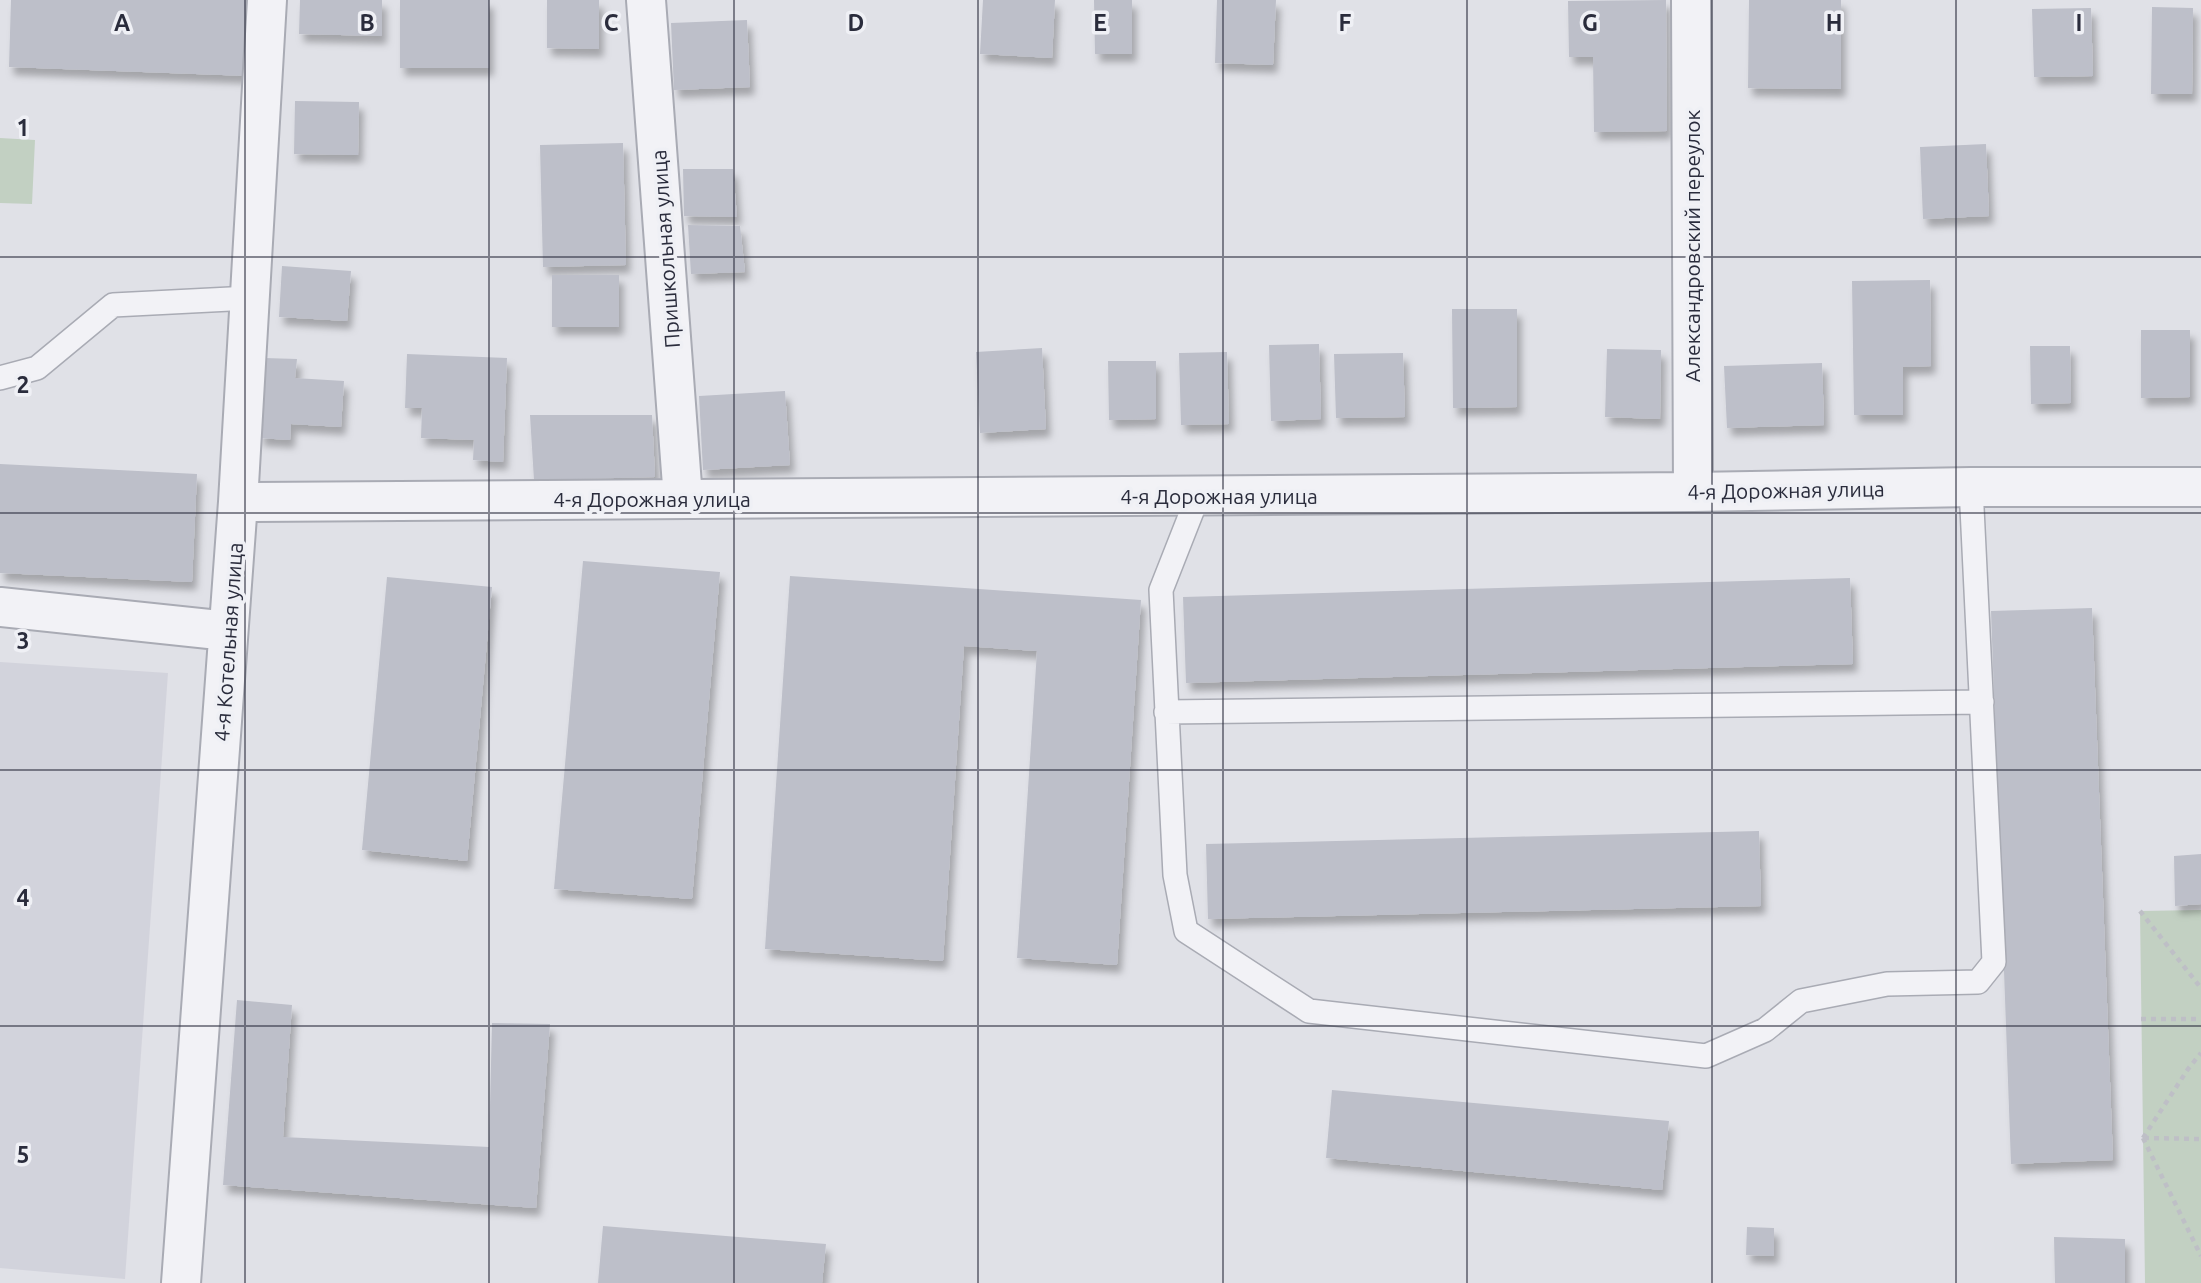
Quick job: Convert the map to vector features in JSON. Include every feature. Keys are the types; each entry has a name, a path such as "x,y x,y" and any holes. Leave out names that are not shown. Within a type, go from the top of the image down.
{"street":[{"name":"4-я Котельная улица","path":"181,1283 238,502 267,0"},
{"name":"Пришкольная улица","path":"646,0 683,499"},
{"name":"Александровский переулок","path":"1692,0 1693,492"},
{"name":"4-я Дорожная улица","path":"238,502 2201,487"},
{"path":"0,607 228,631"}],"lane":[{"path":"0,378 37,368 113,305 250,298"},
{"path":"1198,496 1161,590 1175,874 1186,931 1309,1011 1706,1056 1765,1030 1801,1002 1887,984 1978,982 1994,962 1971,487"},
{"path":"1166,712 1982,702"}],"path":[{"path":"2140,911 2201,988"},
{"path":"2141,1019 2201,1019"},
{"path":"2143,1138 2188,1069 2201,1054"},
{"path":"2143,1138 2201,1139"},
{"path":"2143,1138 2201,1256"}],"shaded area":[{"path":"0,662 168,673 125,1279 0,1268"}],"green space":[{"path":"0,138 35,140 32,204 0,203"},
{"path":"2201,910 2201,1283 2145,1283 2140,911"}],"building":[{"path":"11,0 252,0 249,76 9,67"},
{"path":"300,0 382,0 382,36 299,34"},
{"path":"400,0 489,0 489,68 400,68"},
{"path":"547,0 599,0 599,49 547,48"},
{"path":"983,0 1055,0 1052,58 980,54"},
{"path":"1094,0 1132,0 1132,54 1095,54"},
{"path":"1217,0 1276,0 1273,65 1215,63"},
{"path":"1666,0 1667,131 1594,132 1593,57 1569,57 1568,1"},
{"path":"1749,0 1841,0 1841,89 1748,88"},
{"path":"2152,7 2193,8 2192,94 2151,94"},
{"path":"2091,8 2093,76 2034,77 2032,9"},
{"path":"747,20 750,87 674,90 671,23"},
{"path":"295,101 359,102 358,155 294,154"},
{"path":"623,143 626,265 543,267 540,145"},
{"path":"1986,144 1989,216 1923,219 1920,147"},
{"path":"683,169 733,169 737,217 684,216"},
{"path":"688,225 740,226 745,272 691,274"},
{"path":"282,266 351,271 347,321 279,317"},
{"path":"552,275 619,275 619,327 552,327"},
{"path":"1930,280 1931,366 1903,367 1903,415 1854,415 1852,281"},
{"path":"1452,309 1517,309 1517,407 1453,408"},
{"path":"2141,330 2190,330 2190,397 2141,398"},
{"path":"1319,344 1321,419 1271,421 1269,345"},
{"path":"2030,346 2070,346 2071,403 2031,404"},
{"path":"1042,348 1046,429 980,433 976,352"},
{"path":"1607,349 1661,350 1660,419 1605,417"},
{"path":"1227,352 1229,424 1181,425 1179,353"},
{"path":"1403,353 1405,417 1336,418 1334,354"},
{"path":"407,354 507,358 503,462 473,460 474,440 421,438 422,408 405,408"},
{"path":"264,358 297,359 295,378 344,381 341,427 291,424 290,440 259,438"},
{"path":"1108,361 1156,361 1156,419 1109,420"},
{"path":"1822,363 1824,425 1727,428 1724,366"},
{"path":"785,391 790,465 703,470 699,396"},
{"path":"530,415 652,415 655,477 534,480"},
{"path":"0,464 197,474 192,582 0,573"},
{"path":"583,561 720,572 692,899 554,889"},
{"path":"790,576 1141,600 1117,965 1017,958 1037,651 964,646 943,961 765,949"},
{"path":"387,577 492,587 467,861 362,850"},
{"path":"1850,578 1853,664 1186,683 1183,597"},
{"path":"2092,608 2113,1160 2011,1164 1991,611"},
{"path":"1759,831 1761,906 1208,919 1206,844"},
{"path":"2201,854 2201,904 2175,906 2174,856"},
{"path":"237,1000 292,1005 283,1137 489,1147 492,1023 550,1024 536,1208 223,1185"},
{"path":"1332,1090 1669,1121 1662,1190 1326,1158"},
{"path":"603,1226 826,1244 822,1283 598,1283"},
{"path":"1747,1227 1774,1228 1774,1256 1746,1255"},
{"path":"2054,1237 2125,1239 2125,1283 2055,1283"}]}
